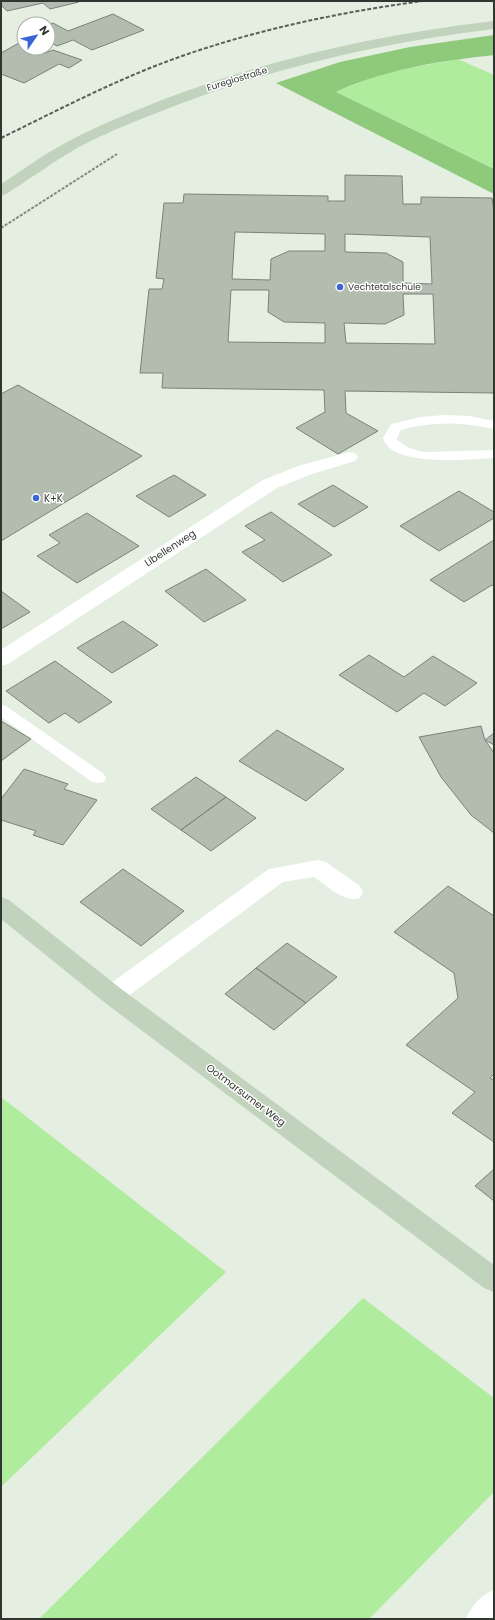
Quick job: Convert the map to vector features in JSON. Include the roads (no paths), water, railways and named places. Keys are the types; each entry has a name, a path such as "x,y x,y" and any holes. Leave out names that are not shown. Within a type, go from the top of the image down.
{"main road":[{"name":"Euregiostraße","path":"1,191 72,145 133,117 194,92 242,76 292,62 370,44 417,35 494,25"},
{"name":"Ootmarsumer Weg","path":"1,906 112,995 494,1280"}],"street":[{"name":"Libellenweg","path":"1,659 270,484 305,470 349,457"},
{"path":"112,995 277,875 318,868 352,892"},
{"path":"481,1619 494,1605"}],"lane":[{"path":"494,424 476,420 445,418 417,421 396,427 390,438 391,442 404,451 424,456 494,454"},
{"path":"1,710 98,778"}],"railway":[{"path":"1,138 77,100 155,66 187,54 253,34 321,18 423,1"}],"place":[{"name":"Vechtetalschule","path":"340,287"},
{"name":"K+K","path":"36,498"}]}
